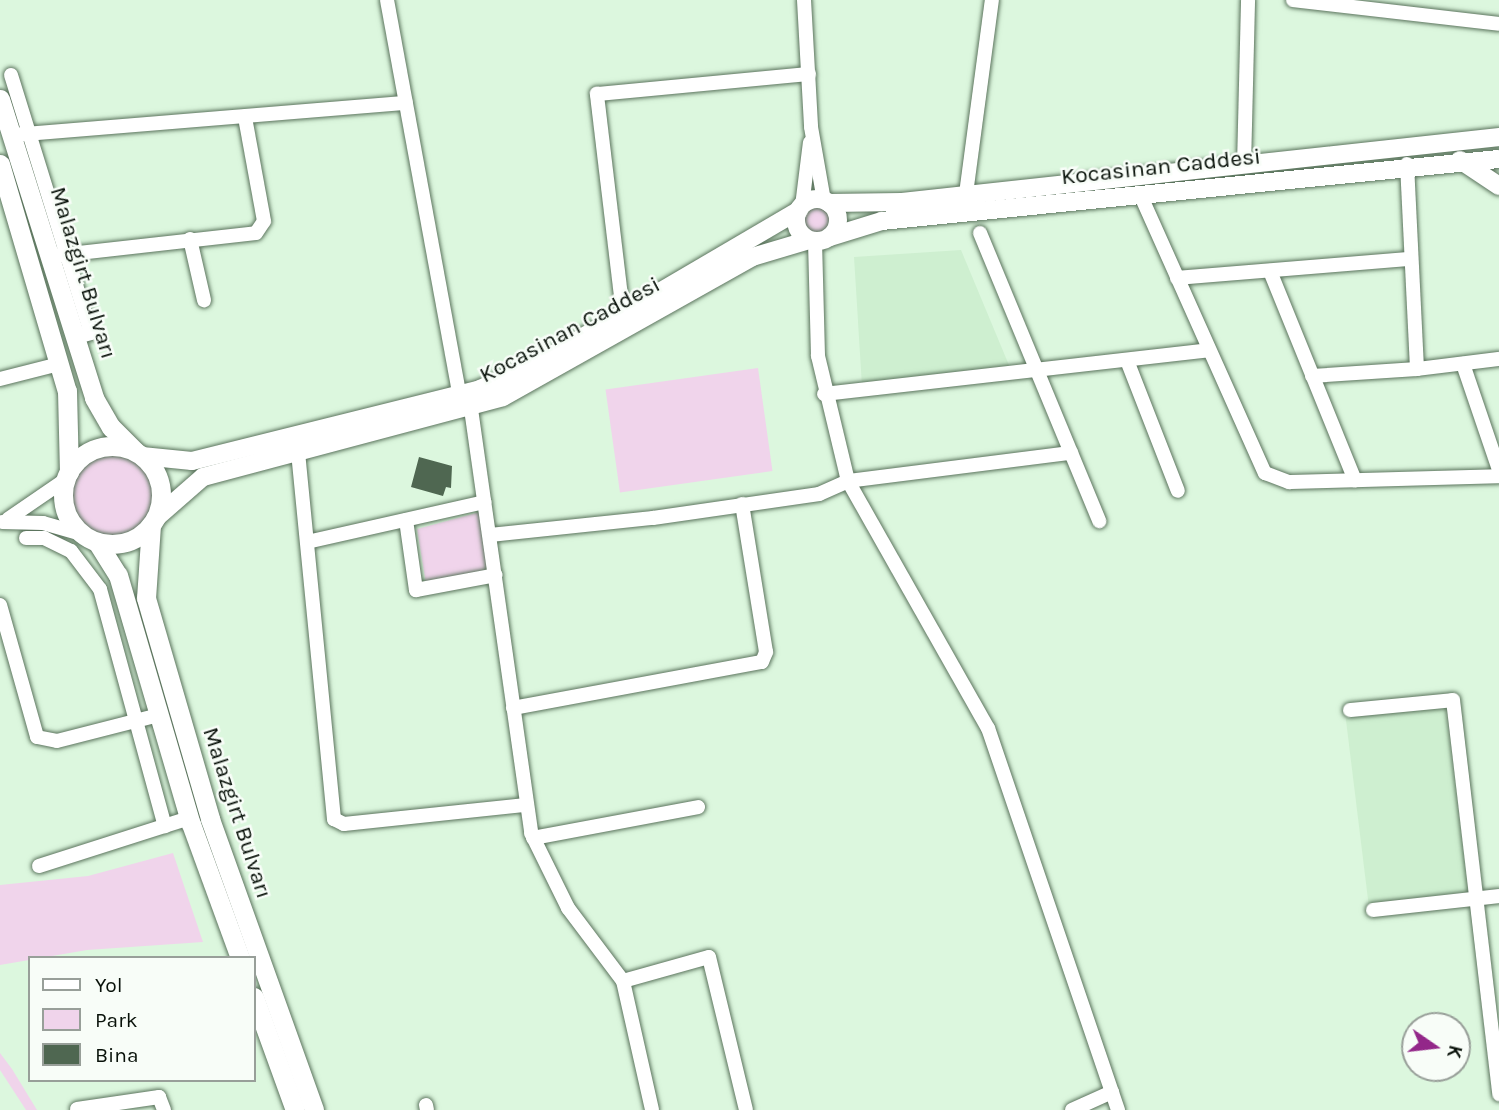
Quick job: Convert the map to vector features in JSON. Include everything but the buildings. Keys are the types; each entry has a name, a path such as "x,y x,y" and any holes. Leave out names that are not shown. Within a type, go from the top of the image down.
{"highway":[{"name":"Malazgirt Bulvarı","path":"0,99 23,133 61,253 76,337 99,408 139,454"},
{"name":"Malazgirt Bulvarı","path":"0,164 70,409 67,476"},
{"path":"119,446 139,454 160,485 153,522 122,544 89,538 66,514 67,476 93,449 119,446"},
{"name":"Malazgirt Bulvarı","path":"153,522 146,598 209,819 314,1110"},
{"name":"Malazgirt Bulvarı","path":"89,538 118,575 189,818 239,956"},
{"path":"256,1003 295,1110"}],"main road":[{"name":"Kocasinan Caddesi","path":"139,454 192,461 466,402 800,208 827,202 966,194 1499,137"},
{"name":"Kocasinan Caddesi","path":"153,522 203,477 298,452 542,379 752,257 882,221 1457,159 1499,159"},
{"path":"1457,159 1499,186"},
{"path":"800,208 797,229 818,239 838,223 827,202"}],"street":[{"path":"387,0 485,502 526,805 533,838 568,908 623,982 652,1110"},
{"path":"804,0 811,127 827,202"},
{"path":"966,194 992,0"},
{"path":"1244,166 1248,0"},
{"path":"1293,0 1499,24"},
{"path":"11,75 23,133 406,103"},
{"path":"623,313 597,94 809,75"},
{"path":"61,253 253,234 264,224 245,117"},
{"path":"800,208 811,127"},
{"path":"1408,164 1410,259 1417,369"},
{"path":"1140,194 1261,470 1289,482 1499,476"},
{"path":"980,233 1099,521"},
{"path":"190,239 204,300"},
{"path":"818,239 815,327 824,394 848,481 988,728 1118,1110"},
{"path":"1177,278 1410,259"},
{"path":"1270,271 1355,480"},
{"path":"824,394 1128,363 1208,350"},
{"path":"1312,376 1417,369 1499,359"},
{"path":"0,379 59,363"},
{"path":"1128,363 1178,491"},
{"path":"1464,364 1499,470"},
{"path":"298,452 336,821 526,805"},
{"path":"490,535 819,494 848,481 1071,453"},
{"path":"1,522 38,504 67,476"},
{"path":"307,542 485,502"},
{"path":"513,708 762,662 766,652 742,504"},
{"path":"406,520 416,590 496,575"},
{"path":"1,522 43,523 89,538"},
{"path":"26,538 62,546 95,580 165,826"},
{"path":"0,605 37,737 57,741 159,715"},
{"path":"1350,710 1453,700 1499,1094"},
{"path":"533,838 698,807"},
{"path":"39,866 189,818"},
{"path":"1373,910 1499,896"},
{"path":"623,982 709,957 746,1110"},
{"path":"1072,1110 1112,1092"},
{"path":"77,1109 159,1097 164,1110"}],"shaded area":[{"path":"961,250 1011,370 862,386 854,257"},
{"path":"1445,706 1468,892 1369,904 1346,718"}],"green space":[{"path":"817,204 828,209 833,220 828,231 817,236 806,231 801,220 806,209"},
{"path":"758,368 772,471 620,492 605,389"},
{"path":"112,454 128,457 141,466 150,479 153,495 150,511 141,524 128,533 112,536 96,533 83,524 74,511 71,495 74,479 83,466 96,457"},
{"path":"480,512 489,571 426,584 417,529"},
{"path":"173,853 203,942 28,956 28,960 0,965 0,885 88,876"},
{"path":"0,1053 37,1110 26,1110 0,1070"}]}
